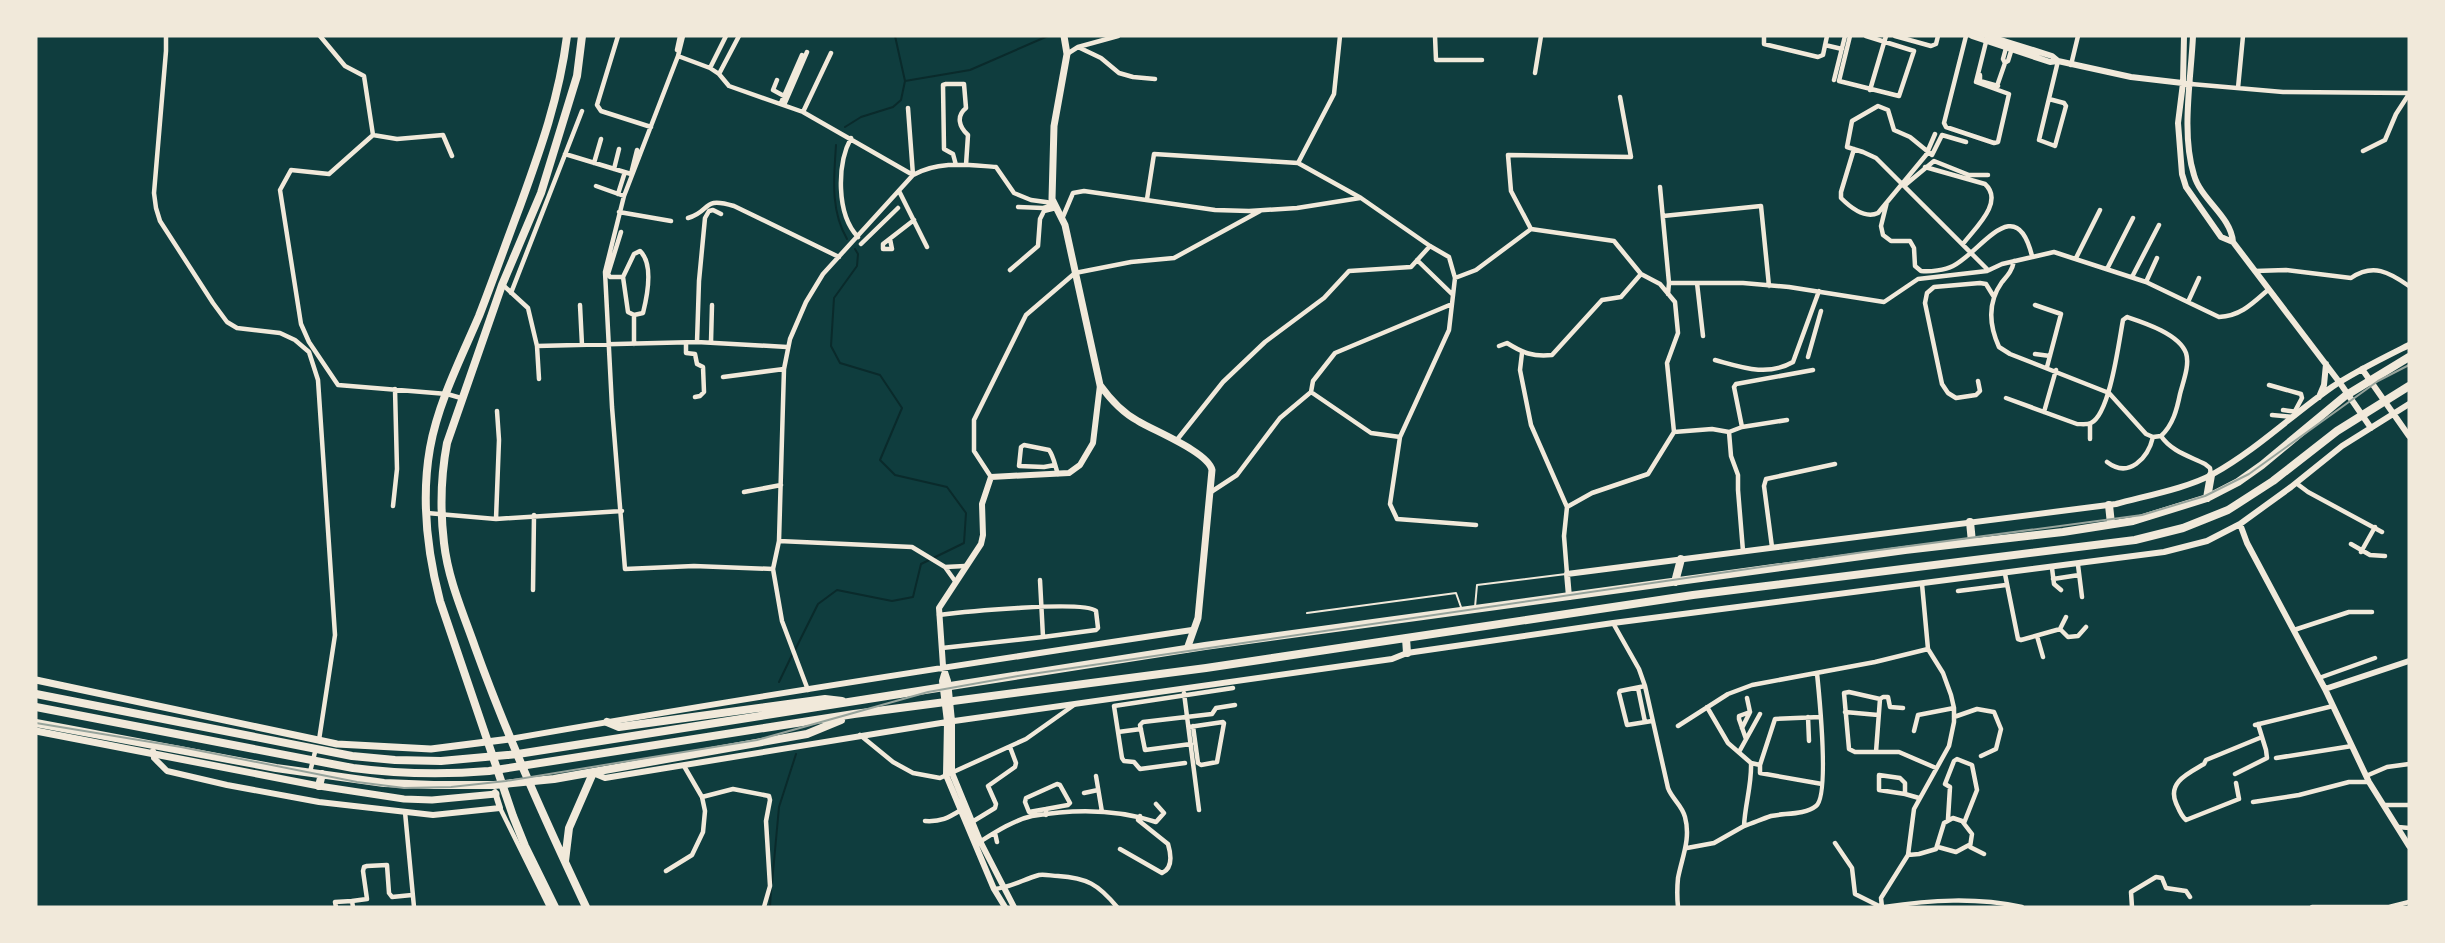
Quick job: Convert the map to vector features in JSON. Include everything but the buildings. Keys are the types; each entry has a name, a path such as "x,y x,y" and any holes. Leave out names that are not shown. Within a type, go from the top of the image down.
{"main road":[{"path":"555,907 525,846 438,592 431,566 425,501 430,447 447,394 488,292 549,125 562,73 567,36"},
{"path":"582,36 578,76 559,136 540,193 502,285 447,443 442,467 442,513 444,543 451,578 510,739 586,907"},
{"path":"1064,36 1066,54 1054,126 1054,206 1062,219 1100,385 1107,396 1137,421 1176,441 1211,464 1211,492 1198,618 1187,649"},
{"path":"36,694 352,756 441,761 518,754 1187,649 2133,521 2207,498 2238,482 2345,396 2409,357"},
{"path":"36,707 323,763 392,773 441,775 489,771 854,714 1206,668 1693,595 2135,540 2183,528 2228,510 2273,481 2337,430 2409,386"},
{"path":"2207,498 2211,475"},
{"path":"2109,505 2111,524"},
{"path":"1970,522 1972,542"},
{"path":"1675,582 1681,559"},
{"path":"1406,638 1407,653"},
{"path":"36,680 337,744 431,749 510,739"},
{"path":"607,722 619,727 825,699 852,702"},
{"path":"36,723 319,786 404,799 432,800 495,790 503,785 593,772 637,769 807,734 854,714"},
{"path":"36,731 384,783 495,790"},
{"path":"565,862 569,828 593,772"},
{"path":"319,786 322,774"}],"street":[{"path":"166,36 154,193 160,221 227,322 237,328 280,333 295,340 309,352 318,380 335,635 319,740 310,772"},
{"path":"320,36 345,66 364,76 374,135"},
{"path":"618,36 597,105 601,111 651,126"},
{"path":"621,195 631,177 678,56 681,36"},
{"path":"710,68 726,36"},
{"path":"720,74 739,36"},
{"path":"1066,54 1078,47 1118,36"},
{"path":"1298,163 1334,94 1340,36"},
{"path":"1435,36 1436,60 1482,60"},
{"path":"1535,73 1541,36"},
{"path":"1764,36 1764,44 1818,57 1823,55 1827,36"},
{"path":"1834,80 1845,36"},
{"path":"1850,36 1839,81 1896,97 1900,96 1914,54 1913,50 1885,38 1866,36"},
{"path":"1895,36 1931,46 1935,45 1938,36"},
{"path":"1966,36 1944,123 1946,127 1994,143 1998,142 2009,94 1976,82 1988,39"},
{"path":"1972,36 1988,39 2050,62 2131,77 2283,92 2409,93"},
{"path":"2071,65 2078,36"},
{"path":"2184,36 2183,83 2178,123 2182,174 2186,187 2221,237 2233,242 2326,364 2371,428"},
{"path":"2193,36 2188,120 2190,161 2194,178 2232,231 2233,242"},
{"path":"2238,88 2243,36"},
{"path":"1870,90 1885,38"},
{"path":"1988,39 1980,80 1997,86 2005,63 2008,61 2010,47"},
{"path":"1825,45 1842,50"},
{"path":"1078,47 1101,58 1119,73 1155,79"},
{"path":"805,53 782,104 784,96 805,53"},
{"path":"803,112 831,53"},
{"path":"678,56 710,68 720,74 729,86 803,112 913,175"},
{"path":"2049,99 2064,103 2066,106 2055,146 2039,140 2058,62"},
{"path":"777,80 773,90 784,96"},
{"path":"956,165 952,154 944,149 943,85 946,84 964,84 966,87 966,108 961,112 960,118 962,130 968,135 966,165"},
{"path":"2363,151 2385,140 2396,114 2409,93"},
{"path":"1531,229 1510,191 1508,155 1631,158 1620,97"},
{"path":"1966,142 1943,135 1940,137 1934,154 1927,152 1910,137 1894,130 1888,110 1878,106 1851,123 1847,147 1876,158 1988,270"},
{"path":"908,108 913,175"},
{"path":"511,293 582,111"},
{"path":"1854,149 1841,192 1842,200 1866,215 1872,216 1878,213 1903,185 1927,152 1935,134"},
{"path":"374,135 397,139 443,135 452,156"},
{"path":"374,135 329,174 291,170 280,190 301,324 309,342 338,385 447,394 461,398"},
{"path":"851,138 843,158 841,186 847,220 858,237"},
{"path":"594,163 601,139"},
{"path":"614,169 619,149"},
{"path":"565,154 631,174 637,150"},
{"path":"1147,199 1154,154 1298,163 1361,198 1430,246 1449,256 1455,278 1449,330 1400,437 1390,504 1397,519 1476,525"},
{"path":"1903,185 1935,161 1967,174 1989,175"},
{"path":"808,690 787,637 773,569 779,541 784,369 787,348 806,302 823,274 913,175 938,165 996,167 1014,193 1054,206"},
{"path":"599,167 631,177"},
{"path":"1925,167 1985,184 1989,188 1992,200 1990,208 1963,244"},
{"path":"624,175 619,212 605,272 608,345 625,569 694,566 773,569"},
{"path":"596,186 621,195"},
{"path":"1660,187 1669,283 1668,294"},
{"path":"899,191 927,248"},
{"path":"1062,219 1073,193 1084,191 1215,210 1260,211 1361,198"},
{"path":"688,218 711,202 720,202 734,206 838,257"},
{"path":"1887,202 1881,226 1883,235 1891,241 1910,241 1914,248 1915,266 1918,270 1924,272 1952,267 1994,232 2010,227 2020,229 2027,237 2032,256"},
{"path":"1018,207 1054,206"},
{"path":"1040,219 1044,212 1054,206"},
{"path":"1663,216 1761,206 1769,285"},
{"path":"1010,270 1038,246 1040,219 1038,207"},
{"path":"861,244 898,208"},
{"path":"697,342 699,281 705,218 709,211 713,210 722,214"},
{"path":"2076,258 2100,210"},
{"path":"991,477 974,451 974,420 1026,315 1075,273 1131,262 1174,258 1260,211"},
{"path":"619,212 671,221"},
{"path":"2106,269 2133,218"},
{"path":"890,239 914,220"},
{"path":"872,222 877,228"},
{"path":"2132,277 2159,225"},
{"path":"1455,278 1476,270 1531,229 1614,241 1641,274 1660,284 1675,302 1678,333 1667,363 1674,432 1648,474 1592,493 1567,507"},
{"path":"621,232 608,274 610,277 623,277"},
{"path":"1176,441 1223,382 1265,342 1324,298 1348,270 1411,267 1430,246"},
{"path":"640,251 646,260 647,285 644,312 634,315 628,312 623,277 634,254 640,251"},
{"path":"1669,283 1769,285 1884,302 1918,279 1988,270 2002,264 2054,252 2146,282 2219,317 2232,316 2241,312 2269,290"},
{"path":"2146,282 2157,258"},
{"path":"1417,260 1453,295"},
{"path":"2006,398 2077,424 2090,424 2098,418 2109,393 2124,318 2158,328 2180,343 2186,353 2187,364 2173,421 2161,436 2153,437 2146,434 2109,393 2056,370 2010,354 1999,347 1991,326 1990,311 1994,297 2010,273 2014,261"},
{"path":"2255,271 2286,270 2351,278 2361,271 2374,269 2389,272 2409,286"},
{"path":"1499,346 1507,343 1522,353 1537,357 1552,355 1602,300 1621,297 1641,274"},
{"path":"2188,302 2199,278"},
{"path":"1978,381 1978,394 1956,398 1948,393 1942,384 1925,303 1927,292 1934,287 1980,283 1986,285 1994,297"},
{"path":"1697,284 1703,336"},
{"path":"502,285 528,308 537,346 539,379"},
{"path":"1715,360 1759,371 1781,368 1793,362 1819,291"},
{"path":"1211,492 1237,475 1280,418 1311,392 1313,381 1335,353 1452,304"},
{"path":"580,305 582,345"},
{"path":"711,342 712,305"},
{"path":"2034,305 2061,314 2047,367"},
{"path":"1808,357 1821,311"},
{"path":"634,315 634,344"},
{"path":"1805,332 1814,335"},
{"path":"537,346 711,342 787,348"},
{"path":"686,343 687,354 695,354 697,364 703,367 704,392 700,396 695,396"},
{"path":"1567,574 2109,505 2211,475 2233,462 2314,398 2362,369 2409,345"},
{"path":"1522,353 1520,370 1531,425 1567,507 1564,536 1569,597"},
{"path":"2035,354 2050,356"},
{"path":"2314,398 2324,385 2326,364"},
{"path":"723,377 784,369"},
{"path":"2362,369 2409,436"},
{"path":"1742,427 1734,387 1736,384 1813,370"},
{"path":"2044,412 2056,370"},
{"path":"991,477 1069,473 1080,465 1093,443 1100,385"},
{"path":"2269,385 2301,394 2302,398 2296,413"},
{"path":"393,506 397,469 395,389"},
{"path":"1311,392 1371,433 1400,437"},
{"path":"1185,763 1140,769 1134,762 1124,761 1114,706 1184,692 1392,658 1407,653 1613,622 2078,565 2164,552 2207,540 2240,524 2342,446 2409,404"},
{"path":"2283,410 2296,413"},
{"path":"496,519 499,440 497,411"},
{"path":"2272,415 2296,413"},
{"path":"1674,432 1712,429 1729,432 1742,427 1787,420"},
{"path":"2090,424 2090,439"},
{"path":"1729,432 1731,456 1738,475 1743,551"},
{"path":"2161,436 2166,444 2205,464 2210,468 2211,475"},
{"path":"2106,462 2117,467 2137,464 2150,450 2153,437"},
{"path":"1018,476 1020,448 1024,445 1049,450 1058,474"},
{"path":"1772,547 1764,486 1766,479 1835,464"},
{"path":"1019,466 1055,465"},
{"path":"991,477 982,504 981,544 939,608 944,674 942,681 949,722 949,774 978,843 1014,907"},
{"path":"2296,483 2308,492 2382,532"},
{"path":"744,492 781,485"},
{"path":"427,513 496,519 622,511"},
{"path":"533,590 534,515"},
{"path":"2240,524 2247,543 2325,689 2368,779 2409,846"},
{"path":"2361,552 2375,527"},
{"path":"779,541 912,547 945,567 955,582"},
{"path":"2351,544 2361,552 2385,556"},
{"path":"2078,565 2082,597"},
{"path":"945,567 965,566"},
{"path":"2052,568 2054,584 2061,590"},
{"path":"2005,574 2018,639 2060,629 2066,617"},
{"path":"2053,579 2079,575"},
{"path":"1040,580 1043,637"},
{"path":"1882,907 1881,898 1908,855 1914,809 1952,736 1954,708 1943,673 1928,649 1922,584"},
{"path":"1958,591 2006,585"},
{"path":"939,615 1042,607 1094,608 1098,628 1043,637 942,648"},
{"path":"2294,630 2349,612 2372,612"},
{"path":"1613,622 1639,669 1645,686 1668,788 1685,816 1687,848 1679,875 1678,907"},
{"path":"2060,629 2068,637 2078,636 2086,627"},
{"path":"510,739 943,666 1192,630"},
{"path":"2037,636 2043,657"},
{"path":"1678,726 1728,694 1752,685 1928,649"},
{"path":"2319,678 2375,658"},
{"path":"2325,689 2409,661"},
{"path":"1687,848 1714,843 1744,826 1769,817 1809,810 1816,806 1820,800 1823,756 1817,673"},
{"path":"1645,686 1619,693 1627,725 1652,721"},
{"path":"637,769 684,766 860,735 1076,703 1233,688"},
{"path":"1638,688 1645,722"},
{"path":"1903,708 1890,707 1888,698 1880,699 1846,691 1844,697 1849,750 1903,753 1936,768"},
{"path":"1184,692 1187,717 1191,726 1199,810"},
{"path":"1742,728 1750,712 1747,698"},
{"path":"1876,752 1880,699"},
{"path":"860,735 893,762 913,773 940,778 1026,739 1076,703"},
{"path":"1191,744 1144,750 1141,729 1143,722 1212,714 1216,708 1236,705"},
{"path":"2235,774 2267,758 2257,724 2333,706"},
{"path":"1707,707 1728,743 1751,763 1760,765"},
{"path":"1914,730 1918,715 1954,708"},
{"path":"1954,717 1977,709 1994,712 2001,729 1996,749 1981,756"},
{"path":"1746,739 1738,717 1750,712"},
{"path":"1845,712 1878,715"},
{"path":"1739,752 1760,714"},
{"path":"1808,717 1809,741"},
{"path":"1820,717 1774,720 1760,765 1760,773 1822,784"},
{"path":"1191,726 1225,723 1218,761 1201,765 1195,762"},
{"path":"1191,726 1191,744 1195,762"},
{"path":"1118,732 1141,729"},
{"path":"2236,783 2240,799 2186,820 2174,799 2175,785 2180,778 2204,764 2206,760 2262,737"},
{"path":"2276,758 2352,746"},
{"path":"972,822 995,808 996,804 988,786 1015,767 1016,763 1010,747"},
{"path":"153,750 157,763 167,771 319,802 433,815 500,808"},
{"path":"1908,855 1933,851 1938,847 1944,823 1948,819 1950,787 1945,784 1957,759 1971,764 1973,768 1977,790 1964,823 1972,836 1969,845 1956,852 1938,847"},
{"path":"1940,760 1952,766"},
{"path":"1744,826 1745,806 1752,781 1751,763"},
{"path":"2253,802 2307,794 2368,779 2387,767 2409,764"},
{"path":"666,871 692,855 702,832 705,811 702,796 684,766"},
{"path":"1905,794 1903,780 1880,775 1879,790 1919,798"},
{"path":"1096,776 1102,812"},
{"path":"978,843 1031,816 1046,812 1068,805 1070,803 1060,785 1057,784 1026,798 1025,802 1029,812 1046,812 1102,812 1140,816 1156,822 1164,813 1156,804"},
{"path":"702,796 733,789 769,796 766,821 770,886 764,907"},
{"path":"495,790 500,808 549,907"},
{"path":"1084,793 1098,790"},
{"path":"2384,806 2409,805"},
{"path":"963,809 972,822 994,889 1005,907"},
{"path":"925,821 941,821 963,809"},
{"path":"405,812 414,907"},
{"path":"1120,849 1162,873 1166,872 1170,864 1168,844 1138,820 1140,816"},
{"path":"1948,819 1953,818 1964,823"},
{"path":"2398,827 2409,828"},
{"path":"995,833 997,842"},
{"path":"1835,843 1852,868 1855,894 1882,907 1924,901 1959,900 1992,900 2022,907"},
{"path":"1969,845 1972,849 1984,854"},
{"path":"336,907 335,902 367,899 364,867 381,864 387,865 389,893 392,897 412,895"},
{"path":"994,889 1041,875 1071,877 1090,881 1103,890 1117,907"},
{"path":"2132,907 2131,892 2156,877 2162,878 2166,888 2186,891 2190,897"},
{"path":"352,901 353,907"},
{"path":"2312,907 2397,906 2409,902"}],"lane":[{"path":"1474,609 1478,585 1567,574"},
{"path":"1307,613 1456,593 1462,611"}],"waterway":[{"path":"845,127 861,117 893,107 901,100 905,81 895,36"},
{"path":"905,81 970,70 1048,36"},
{"path":"836,145 834,181 836,205 847,239"},
{"path":"795,650 818,604 837,590 892,601 913,597 921,564 964,543 966,513 947,487 895,475 880,460 902,408 880,375 840,363 831,346 834,298 857,266 858,254 855,249"},
{"path":"779,682 792,655"},
{"path":"772,883 779,807 796,754"},
{"path":"770,907 771,889"}],"railway":[{"path":"36,723 181,747 357,782 404,788 451,787 506,781 757,740 928,692 1018,676 1864,552 2142,515 2205,496 2249,474 2378,381 2409,365"}]}
